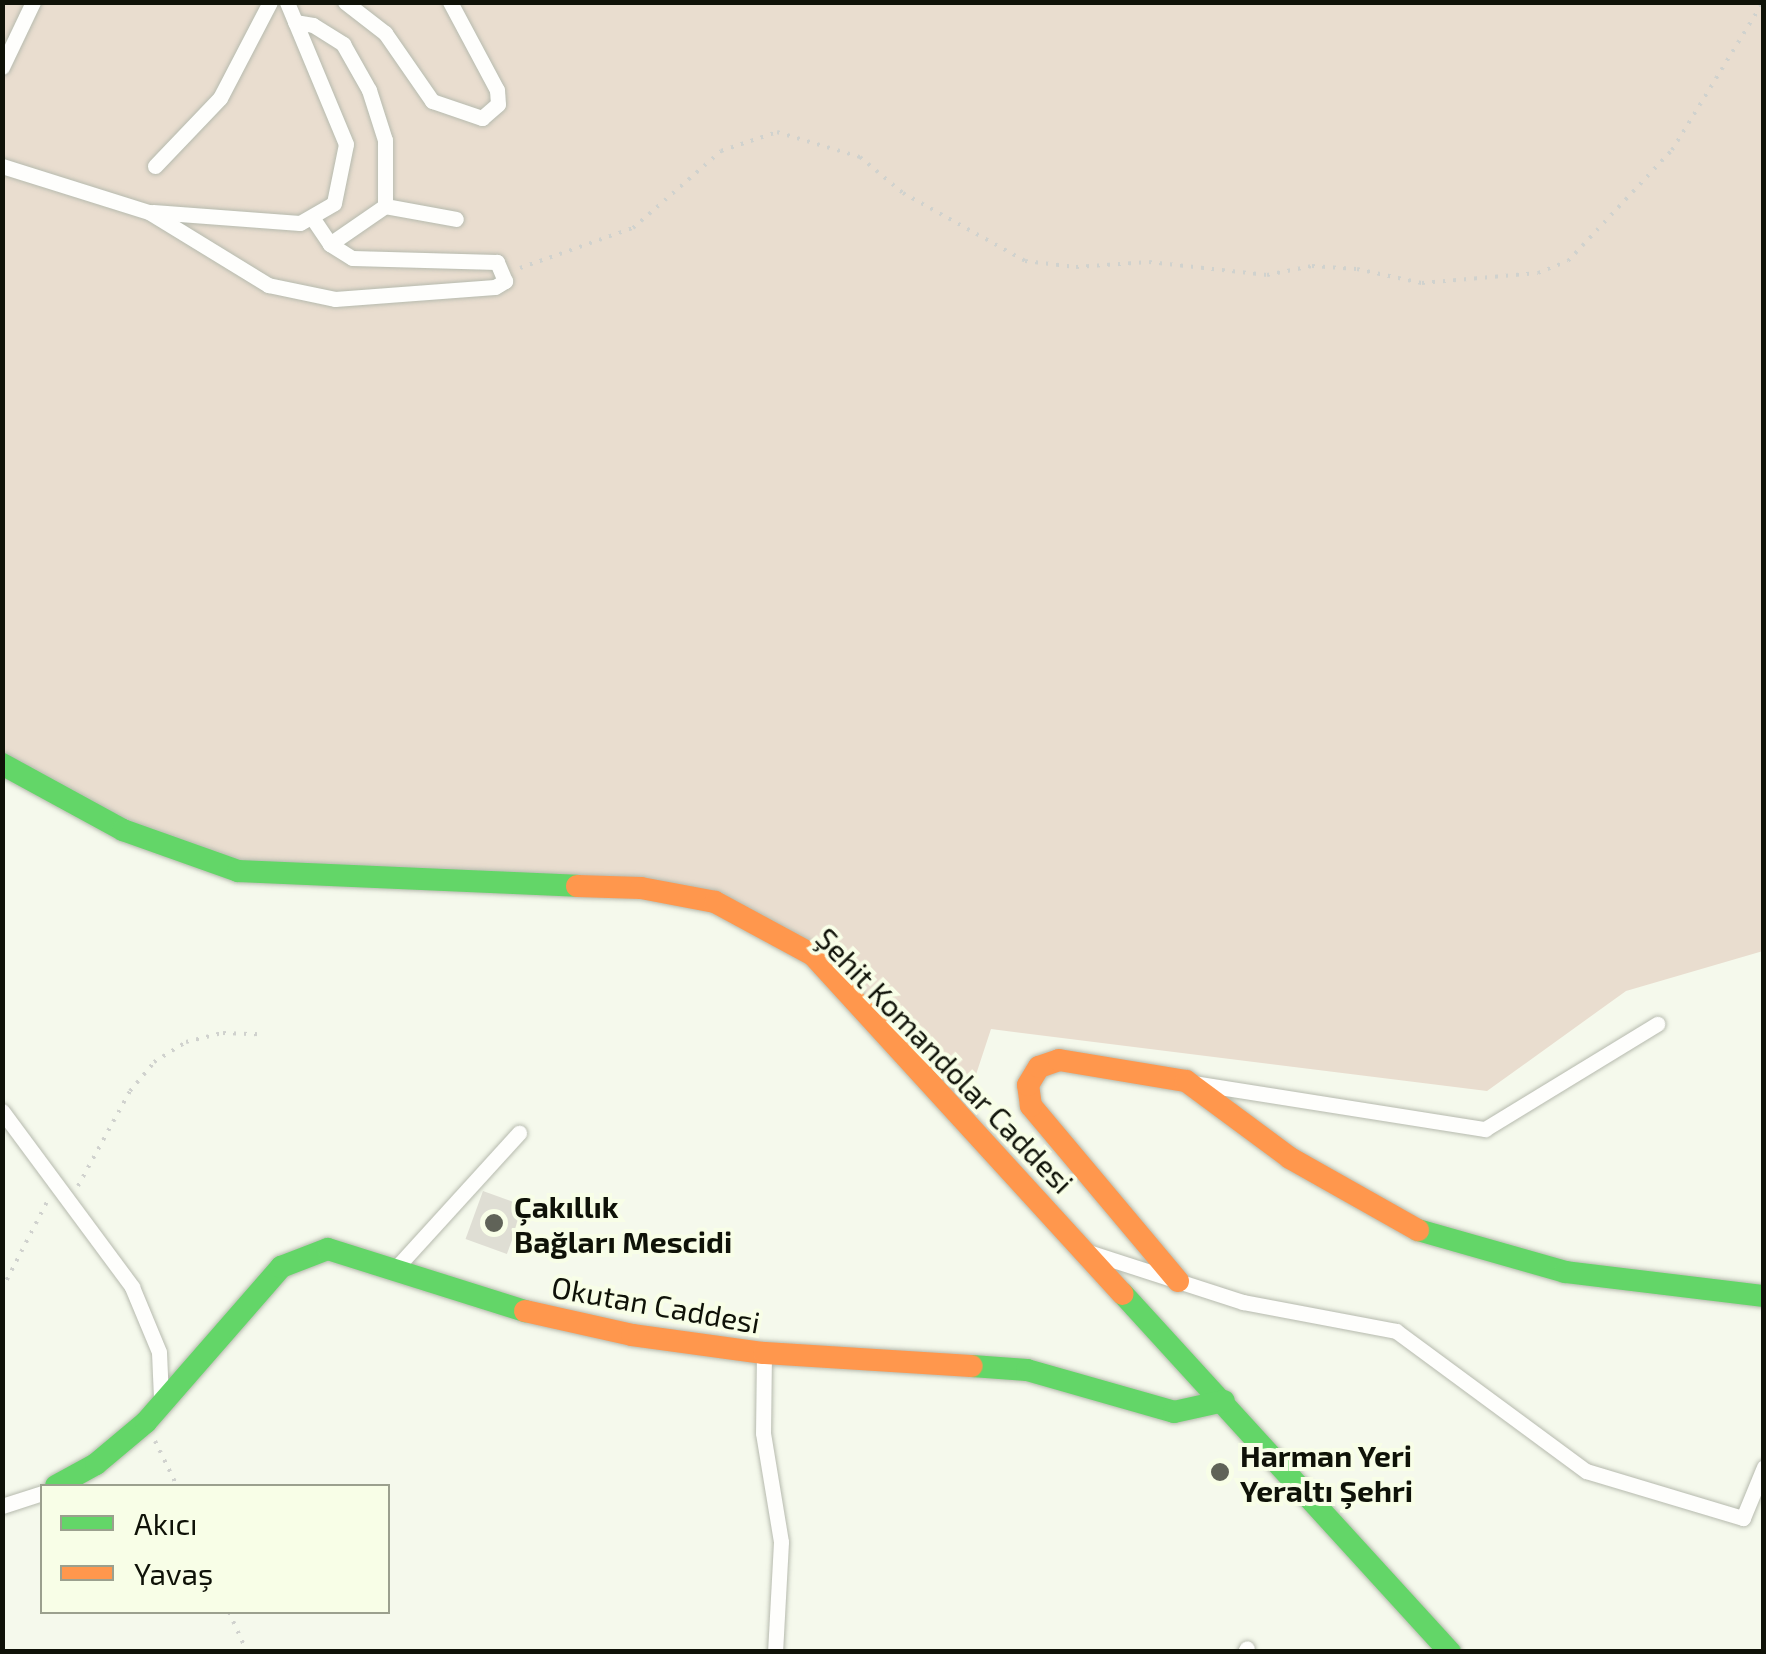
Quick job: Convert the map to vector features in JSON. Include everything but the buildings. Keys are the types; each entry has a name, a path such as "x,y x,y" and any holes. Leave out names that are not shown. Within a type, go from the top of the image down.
{"street":[{"path":"2,67 33,2"},
{"path":"155,166 220,98 270,2"},
{"path":"287,2 346,144 340,190 314,220"},
{"path":"345,2 385,33 432,101 482,118 498,104 498,90 450,2"},
{"path":"295,22 313,24 343,44 369,90 385,140 385,206"},
{"path":"2,166 150,212 314,220"},
{"path":"330,244 385,206 456,219"},
{"path":"150,212 268,285 335,299 495,288 506,272 498,262 370,262 330,244 314,220"},
{"name":"Şehit Komandolar Caddesi","path":"2,764 124,830 238,871 641,888 714,902 813,955 1450,1652"},
{"path":"1178,1281 1028,1096 1039,1067 1060,1060 1484,1129 1657,1024"},
{"path":"1186,1081 1290,1158 1400,1226 1564,1272 1764,1296"},
{"path":"2,1112 58,1182 132,1287 159,1352 161,1398"},
{"path":"396,1268 519,1133"},
{"path":"1082,1250 1243,1302 1396,1332 1586,1471 1743,1518 1764,1467"},
{"name":"Okutan Caddesi","path":"60,1484 96,1464 146,1422 161,1398 295,1257 347,1251 568,1322 764,1353 1027,1370 1174,1412 1224,1401"},
{"path":"764,1353 763,1433 780,1542 775,1652"},
{"path":"2,1506 40,1494"}],"path":[{"path":"506,272 633,228 721,151 777,132 860,157 904,194 1026,261 1076,267 1149,262 1267,275 1312,266 1358,268 1422,283 1538,273 1580,250 1672,150 1763,2"},
{"path":"69,1199 104,1148 130,1091 154,1062 186,1042 223,1033 261,1034"},
{"path":"2,1289 58,1182"},
{"path":"146,1422 176,1484"},
{"path":"230,1614 246,1652"}],"shaded area":[{"path":"2,3 1763,3 1763,951 1626,991 1487,1091 991,1029 964,1111 823,960 685,898 212,863 3,762"}],"traffic: fast":[{"path":"2,764 123,830 238,871 577,886"},
{"path":"1418,1230 1565,1272 1764,1296"},
{"path":"60,1484 96,1464 146,1422 281,1267 328,1249 525,1311"},
{"path":"1123,1294 1450,1652"},
{"path":"972,1366 1027,1370 1174,1412 1224,1401"}],"traffic: slow":[{"path":"577,886 641,888 715,902 813,955 1123,1294"},
{"path":"1178,1281 1031,1106 1028,1085 1039,1067 1059,1060 1186,1081 1290,1158 1418,1230"},
{"path":"525,1311 632,1335 764,1353 972,1366"}],"place":[{"name":"Çakıllık Bağları Mescidi","path":"494,1223"},
{"name":"Harman Yeri Yeraltı Şehri","path":"1220,1472"}]}
